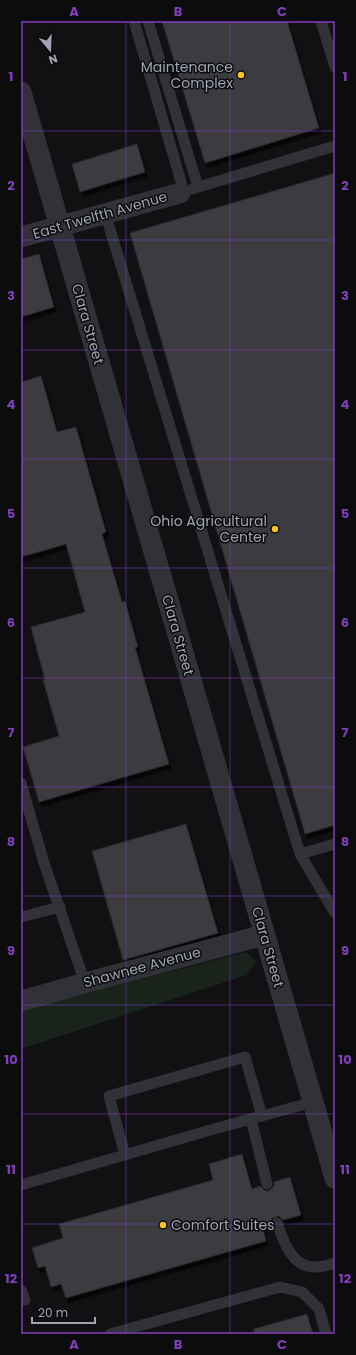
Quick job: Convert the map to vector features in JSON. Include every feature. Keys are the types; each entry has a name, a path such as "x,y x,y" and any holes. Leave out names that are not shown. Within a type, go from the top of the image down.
{"street":[{"name":"Clara Street","path":"21,92 335,1178"},
{"name":"East Twelfth Avenue","path":"21,237 189,190"},
{"name":"Shawnee Avenue","path":"21,1001 264,935"}],"lane":[{"path":"134,21 182,186 189,190 335,146"},
{"path":"148,21 189,190"},
{"path":"321,21 335,67"},
{"path":"105,213 300,854 335,913"},
{"path":"21,783 44,863 85,983"},
{"path":"300,854 335,844"},
{"path":"21,917 60,907"},
{"path":"125,1155 109,1096 245,1057 267,1184"},
{"path":"21,1185 313,1102"},
{"path":"277,1223 284,1242 296,1260 305,1266 317,1267 335,1263"},
{"path":"110,1334 280,1287 302,1292 319,1309 326,1334"}],"shaded area":[{"path":"246,952 256,961 247,975 21,1049 21,1010"}],"building":[{"name":"Maintenance Complex","path":"162,21 287,21 319,128 205,163"},
{"path":"137,144 145,172 80,192 72,164"},
{"name":"Ohio Agricultural Center","path":"335,173 335,825 305,834 130,233"},
{"path":"39,254 54,307 21,317 21,259"},
{"path":"41,376 57,432 76,427 106,532 102,534 122,602 125,601 138,647 135,647 169,764 39,802 23,747 59,736 43,680 45,680 31,627 85,612 66,544 21,557 21,382"},
{"path":"186,824 218,933 123,960 92,851"},
{"name":"Comfort Suites","path":"242,1154 252,1189 260,1186 265,1191 269,1191 274,1186 274,1182 290,1177 301,1215 283,1220 279,1216 272,1218 270,1224 262,1226 266,1241 66,1298 61,1284 51,1287 45,1266 38,1268 32,1248 63,1238 59,1224 213,1180 209,1164"},
{"path":"307,1314 313,1334 254,1334 254,1329"}],"place":[{"name":"Maintenance Complex","path":"241,75"},
{"name":"Ohio Agricultural Center","path":"275,529"},
{"name":"Comfort Suites","path":"163,1225"}]}
